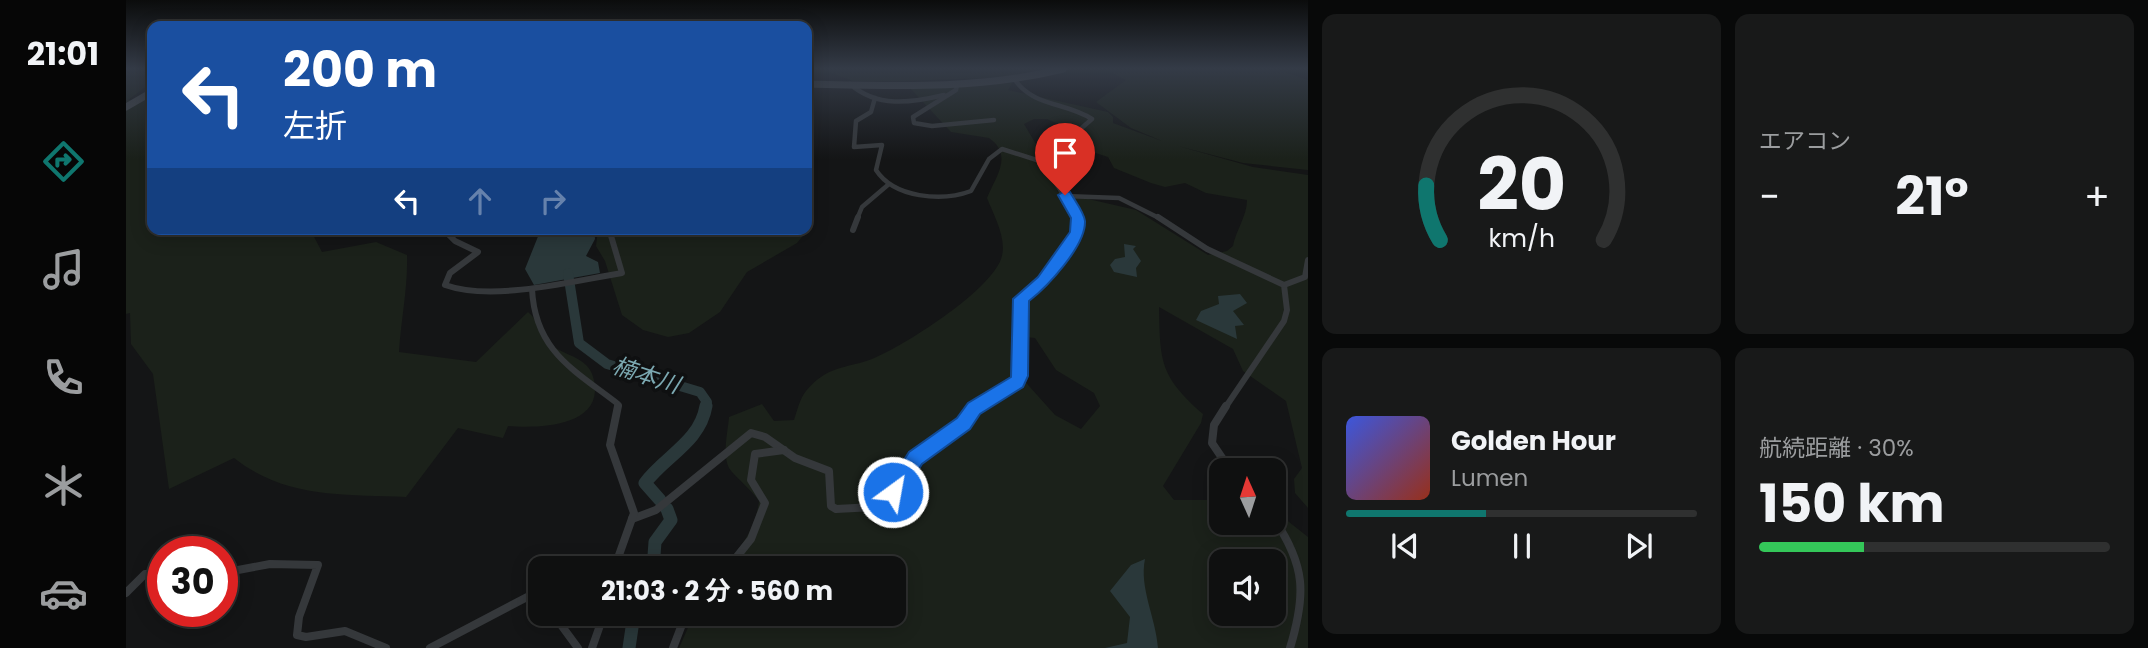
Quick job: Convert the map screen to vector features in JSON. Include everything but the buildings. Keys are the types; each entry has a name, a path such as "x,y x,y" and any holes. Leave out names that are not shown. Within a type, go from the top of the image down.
{"street":[{"path":"632,519 656,510 751,433 763,433 802,461 824,466 829,471 831,506 836,509 874,507 893,492 915,458 963,424 974,408 1017,382 1020,376 1018,346 1022,331 1021,299 1044,281 1077,233 1078,218 1043,162 1002,149 990,156 974,189 954,196 918,194 889,184 875,166 884,148 882,145 854,147 856,121 871,112 875,99"},
{"path":"885,99 914,103 929,99"},
{"path":"941,99 913,117 914,124 932,126 994,120"},
{"path":"1032,99 1092,119 1074,133 1057,135 1043,162"},
{"path":"853,229 862,207 889,184"},
{"path":"1065,195 1119,198 1158,218 1208,250 1284,285 1305,278 1308,260"},
{"path":"449,235 455,242 478,253 450,273 445,285 449,288 532,289 622,273 622,265 611,235"},
{"path":"1222,458 1212,443 1214,425 1284,321 1287,310 1284,285"},
{"path":"532,289 533,309 553,353 618,404 610,445 632,504 632,519 619,556"},
{"path":"740,556 761,519 765,503 751,480 755,454 785,450"},
{"path":"1286,534 1292,541 1305,576 1306,592 1290,648"},
{"path":"238,569 262,563 297,561 318,565 318,575 296,624 297,635 345,631 386,648"},
{"path":"126,593 147,574"},
{"path":"430,648 528,597"},
{"path":"560,626 573,646"},
{"path":"592,648 600,626"},
{"path":"673,648 681,626"}],"shaded area":[{"path":"126,99 147,100 147,235 313,235 322,252 376,242 407,255 399,352 476,362 528,312 549,343 589,368 595,391 592,403 584,412 561,423 533,427 508,426 503,438 458,428 406,497 338,494 295,488 274,481 234,458 169,489 153,374 131,344 130,313 126,314"},
{"path":"920,99 1050,99 1108,112 1113,117 1113,123 1162,141 1131,128 1096,102 1100,99 1308,99 1308,170 1243,163 1178,146 1253,167 1308,175 1308,508 1295,493 1294,479 1302,468 1286,401 1243,371 1233,349 1159,307 1160,342 1165,367 1178,389 1203,414 1201,423 1163,486 1174,500 1209,500 1209,536 1286,536 1286,520 1308,537 1308,648 679,648 689,626 906,626 906,556 733,556 746,538 759,501 729,468 726,450 729,417 762,404 774,421 794,420 804,394 822,376 872,359 924,330 980,287 1001,259 1003,244 987,198 998,175 1000,152 989,138 951,132","holes":["1034,119 1047,119 1067,128 1066,139 1077,147 1108,157 1114,168 1151,183 1165,187 1185,183 1206,193 1247,200 1233,246 1227,251 1208,255 1136,210 1058,192 1046,161 1024,124","1015,336 1035,338 1056,370 1094,393 1100,406 1081,429 1055,415 1011,366"]},
{"path":"539,235 595,235 586,256 598,262 600,273 534,285 525,269"},
{"path":"597,235 804,235 797,243 747,272 720,312 689,333 668,337 643,330 622,315 605,261 596,246"},
{"path":"1124,244 1136,246 1133,249 1141,261 1136,268 1137,277 1114,272 1110,265 1115,259 1125,257"},
{"path":"1240,294 1247,303 1233,311 1244,325 1235,326 1237,339 1196,320 1201,311 1219,304 1218,296"},
{"path":"1145,559 1144,581 1158,648 1105,648 1127,643 1130,617 1110,591 1131,565"}],"waterway":[{"name":"楠本川","path":"568,273 579,343 607,364 700,392 707,402 706,408"},
{"name":"楠本川","path":"660,500 645,483 697,429 706,406"},
{"name":"楠本川","path":"654,556 655,542 671,520 667,509"},
{"name":"楠本川","path":"629,648 632,626"}],"route":[{"path":"893,492 906,476 915,458 963,424 974,408 1017,382 1020,376 1018,346 1022,331 1022,296 1044,281 1066,245 1077,233 1078,218 1065,195"}]}
